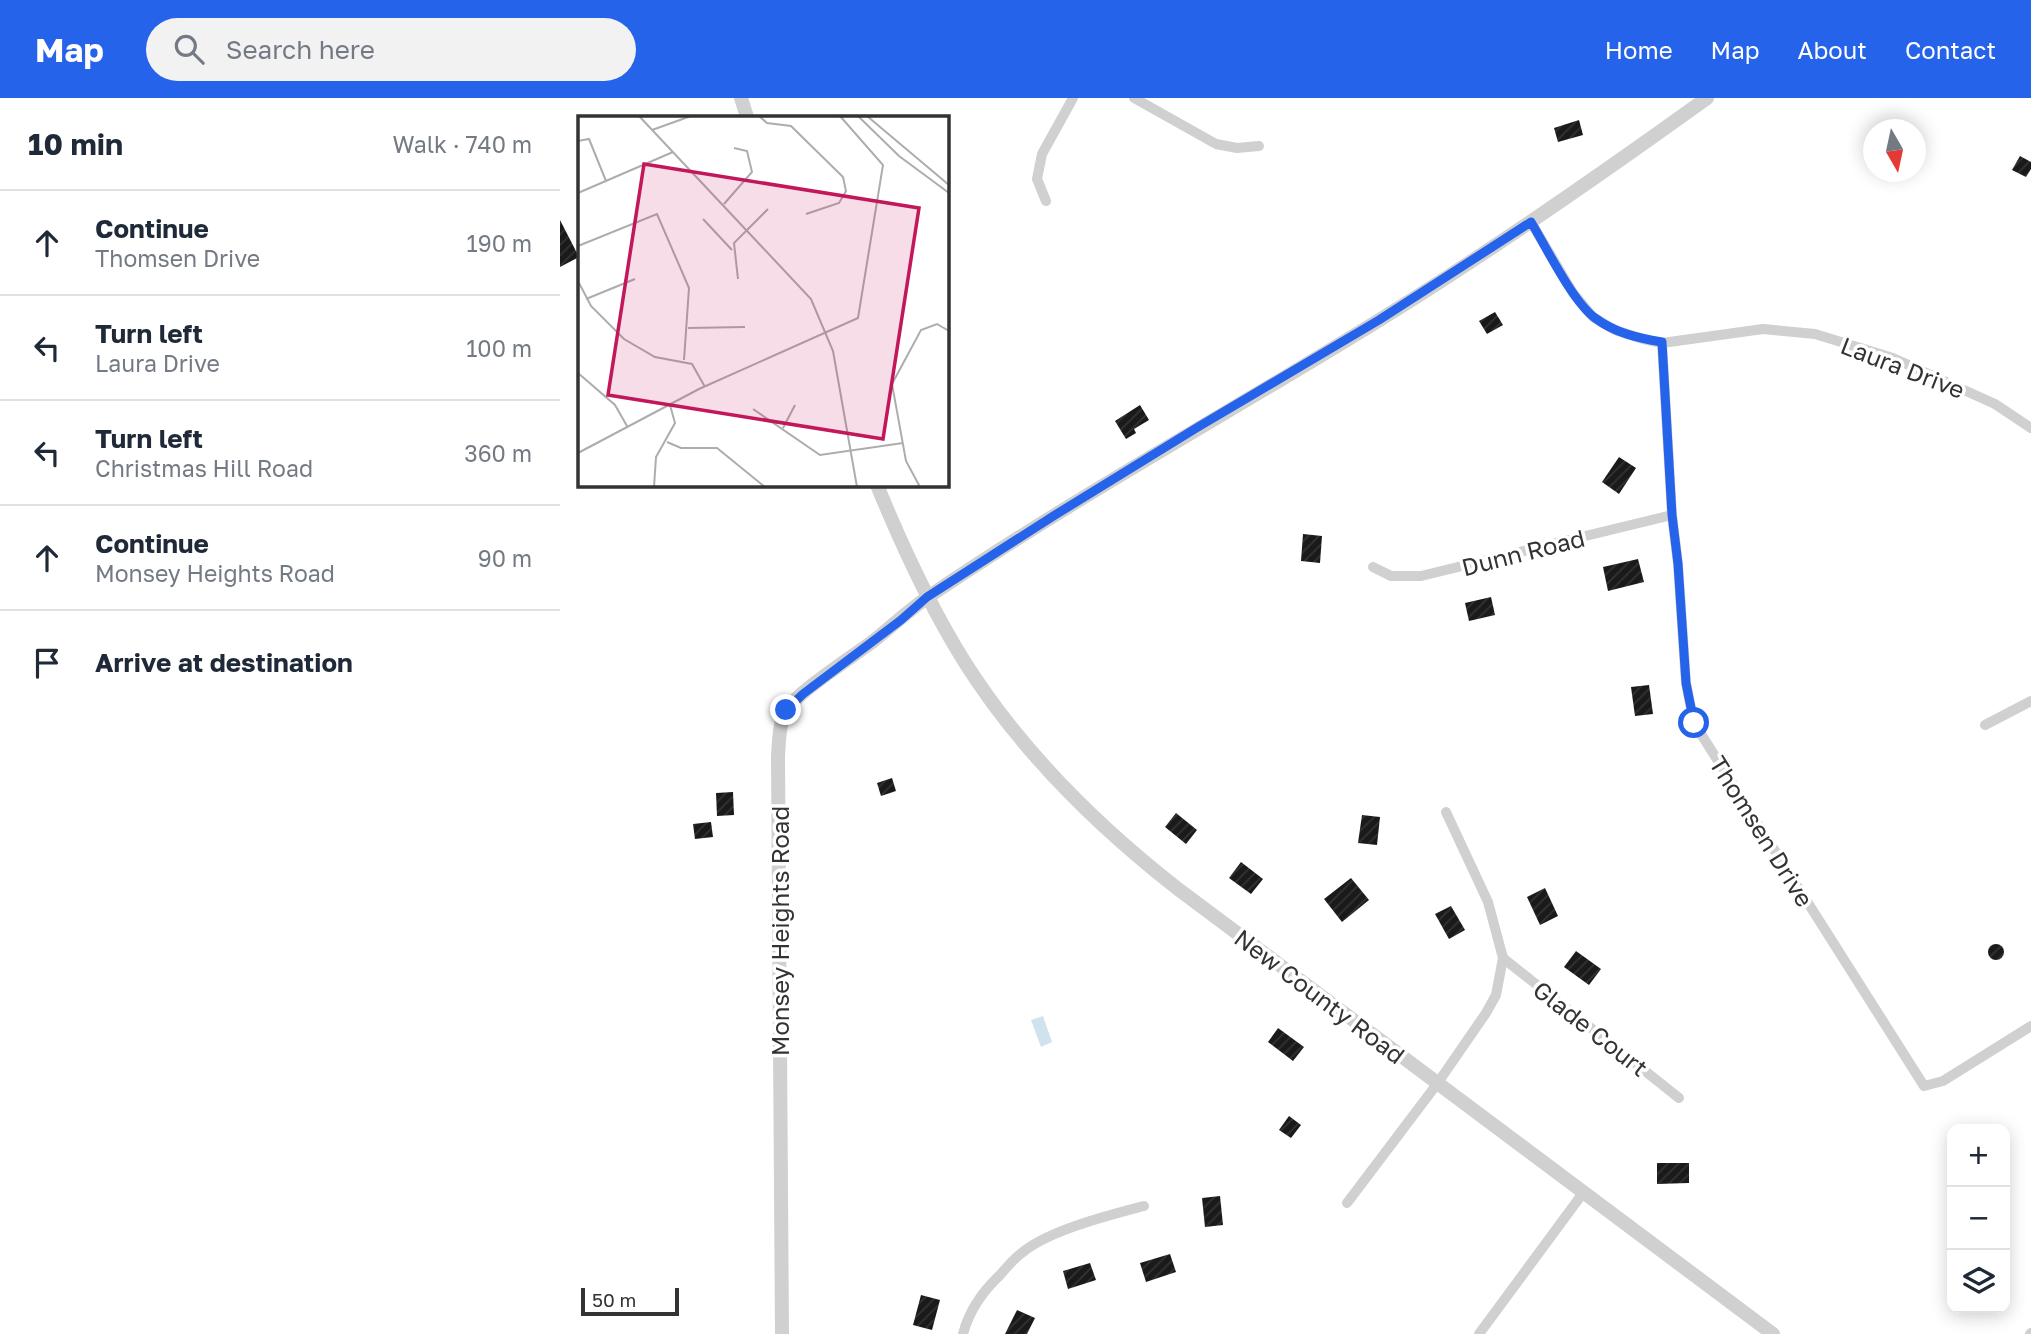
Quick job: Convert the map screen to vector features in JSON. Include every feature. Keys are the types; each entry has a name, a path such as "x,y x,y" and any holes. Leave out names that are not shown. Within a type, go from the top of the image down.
{"street":[{"path":"741,98 747,116"},
{"path":"1046,201 1037,178 1042,154 1073,98"},
{"path":"1134,98 1216,144 1237,148 1259,146"},
{"name":"Monsey Heights Road","path":"782,1334 778,756 780,732 786,710 927,597 1198,427 1390,313 1558,205 1702,100"},
{"name":"Laura Drive","path":"1531,222 1573,293 1593,317 1615,330 1662,342 1763,329 1815,334 1893,358 1995,404 2031,428"},
{"name":"Thomsen Drive","path":"1662,342 1672,515 1686,683 1694,723 1924,1086 1942,1081 2031,1026"},
{"name":"New County Road","path":"877,486 927,597 965,662 1005,719 1048,771 1089,814 1133,854 1178,889 1773,1334"},
{"name":"Dunn Road","path":"1373,568 1391,576 1421,576 1672,515"},
{"path":"1985,725 2031,701"},
{"path":"1347,1203 1437,1084 1496,995 1503,958 1488,902 1446,812"},
{"name":"Glade Court","path":"1503,958 1679,1098"},
{"path":"1479,1334 1583,1193"},
{"path":"963,1334 965,1325 985,1290 1023,1251 1047,1238 1144,1206"}],"water":[{"path":"1043,1016 1052,1042 1041,1047 1031,1020"}],"building":[{"path":"1579,120 1583,135 1558,142 1554,128"},
{"path":"2020,156 2031,162 2031,169 2026,177 2012,170"},
{"path":"560,220 578,258 560,267"},
{"path":"1495,312 1503,325 1487,334 1479,321"},
{"path":"1140,405 1149,420 1134,429 1136,433 1126,439 1115,421"},
{"path":"1619,457 1636,468 1619,494 1602,482"},
{"path":"1303,534 1322,536 1320,563 1301,561"},
{"path":"1638,559 1644,582 1608,591 1603,567"},
{"path":"1491,597 1495,615 1469,621 1465,603"},
{"path":"1649,685 1653,714 1635,716 1631,687"},
{"path":"892,778 896,791 881,796 877,783"},
{"path":"733,792 734,815 717,816 716,793"},
{"path":"1176,813 1197,830 1186,844 1165,827"},
{"path":"1362,815 1380,817 1377,845 1358,843"},
{"path":"711,822 713,837 695,839 693,824"},
{"path":"1241,862 1263,879 1251,894 1229,878"},
{"path":"1351,878 1369,900 1342,922 1324,899"},
{"path":"1545,888 1558,916 1540,925 1527,897"},
{"path":"1451,906 1465,930 1449,939 1435,914"},
{"path":"1993,944 1999,944 2004,952 2002,958 1993,960 1988,955 1988,949"},
{"path":"1576,951 1601,969 1589,985 1564,967"},
{"path":"1278,1028 1304,1047 1293,1061 1268,1042"},
{"path":"1289,1116 1301,1125 1291,1138 1279,1130"},
{"path":"1657,1163 1689,1163 1689,1183 1657,1184"},
{"path":"1220,1196 1223,1225 1205,1227 1202,1198"},
{"path":"1170,1254 1176,1272 1146,1282 1140,1263"},
{"path":"1090,1263 1096,1280 1068,1289 1063,1271"},
{"path":"921,1295 940,1300 932,1330 913,1325"},
{"path":"1017,1310 1035,1318 1027,1334 1005,1334"}],"route":[{"path":"786,710 927,597 1198,427 1379,320 1531,222 1573,293 1593,317 1615,330 1662,342 1672,515 1686,683 1694,723"}]}
